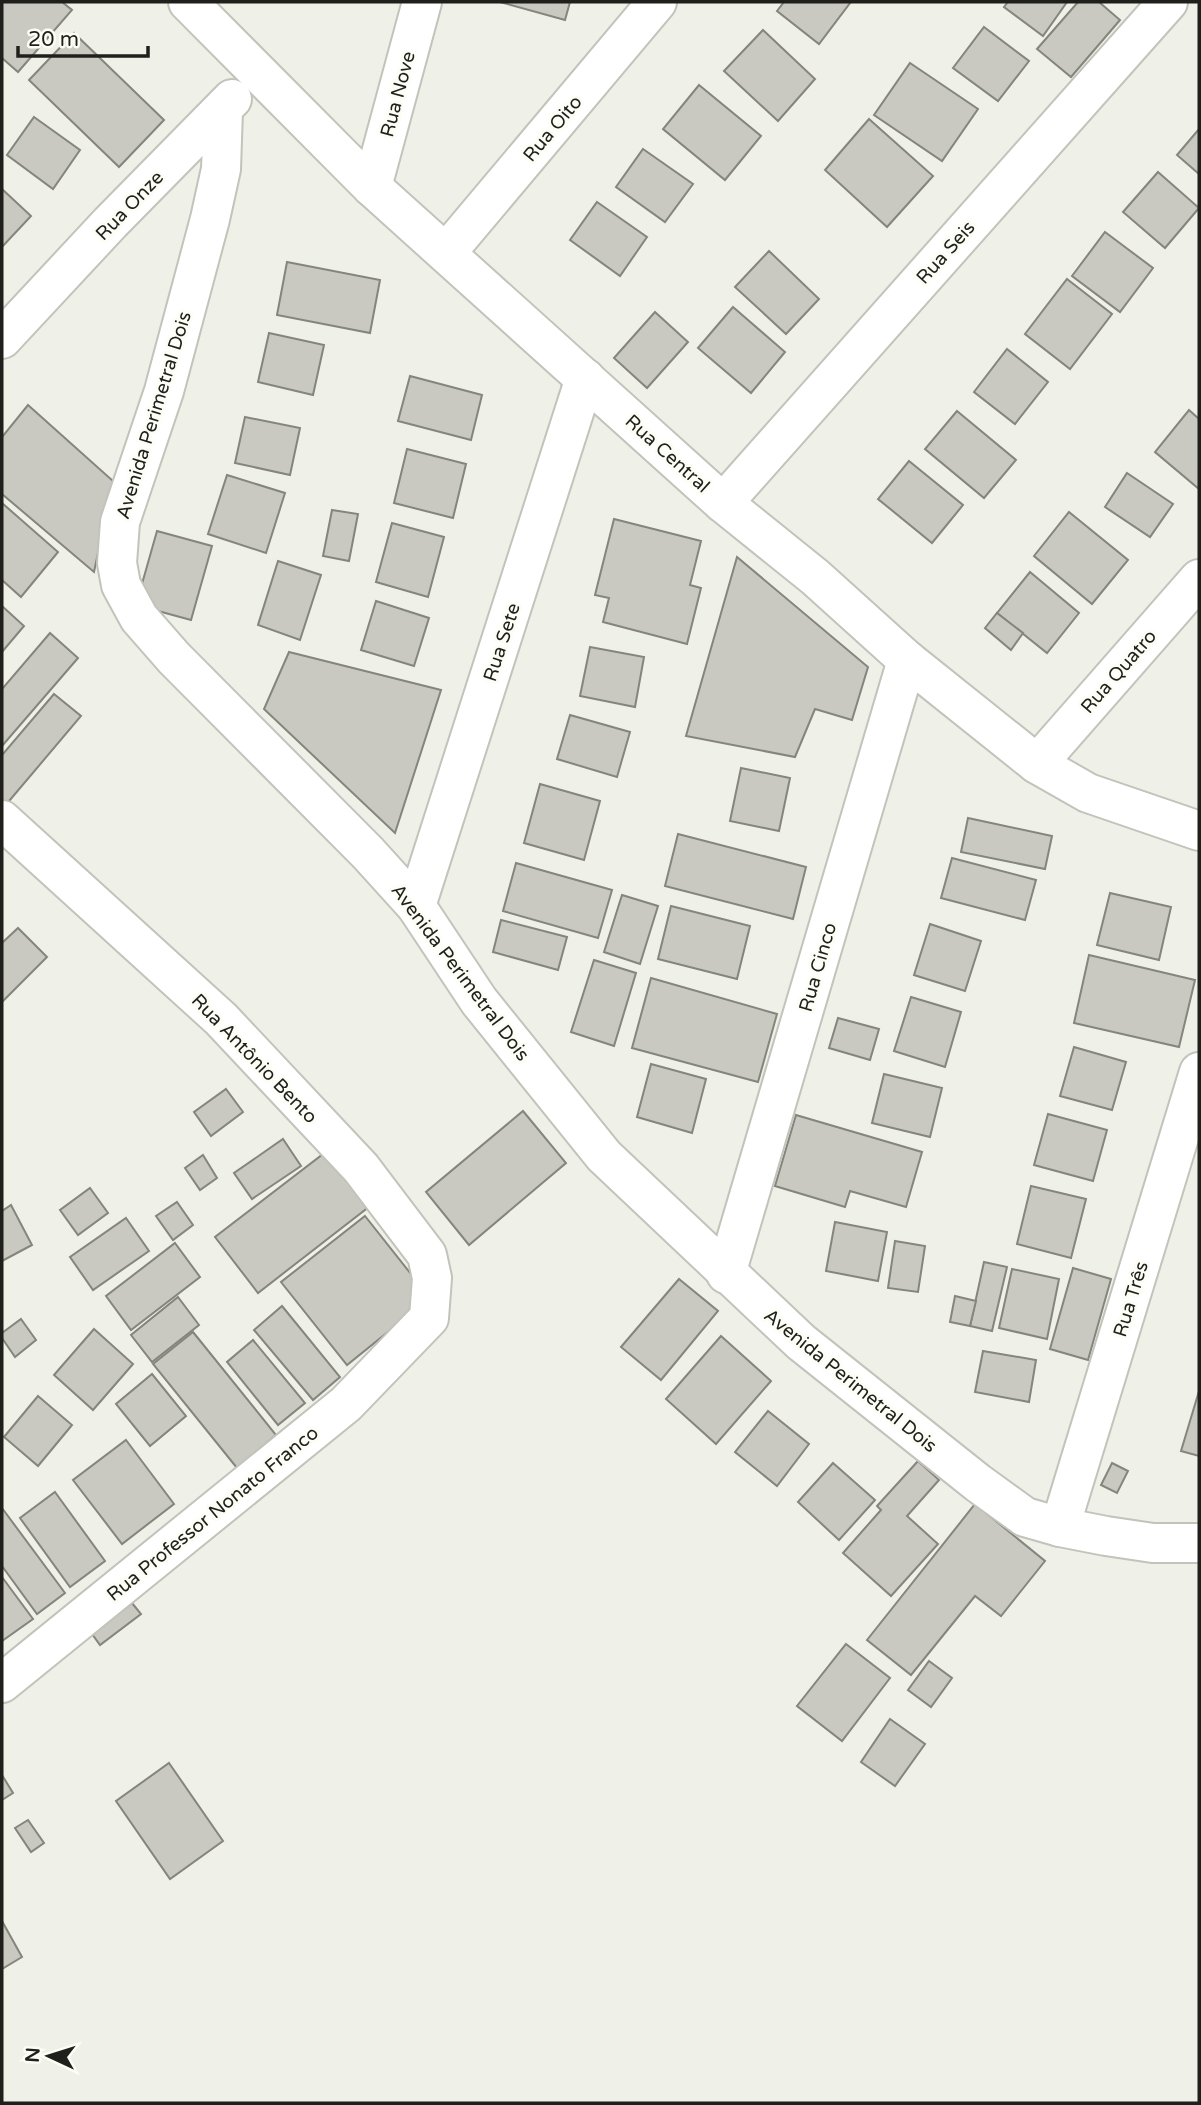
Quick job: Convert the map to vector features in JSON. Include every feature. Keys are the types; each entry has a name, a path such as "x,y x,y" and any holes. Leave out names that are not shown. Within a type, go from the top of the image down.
{"street":[{"name":"Rua Central","path":"188,2 372,187 723,503 815,578 907,660 1037,764 1088,793 1199,831"},
{"name":"Rua Nove","path":"372,187 422,2"},
{"name":"Rua Oito","path":"446,253 657,2"},
{"name":"Rua Seis","path":"723,503 1168,2"},
{"name":"Rua Onze","path":"2,339 110,223 223,110 257,71"},
{"name":"Avenida Perimetral Dois","path":"223,110 221,169 210,219 164,391 120,522 117,563 121,585 139,618 173,658 368,853 416,906 479,1001 604,1156 801,1342 978,1483 1025,1517 1060,1527 1153,1543 1199,1543"},
{"name":"Rua Sete","path":"416,906 585,378"},
{"name":"Rua Quatro","path":"1037,764 1199,579"},
{"name":"Rua Cinco","path":"726,1273 907,660"},
{"name":"Rua Antônio Bento","path":"2,820 221,1019 361,1168 427,1255 432,1278 429,1318 415,1334"},
{"name":"Rua Três","path":"1060,1527 1199,1072"},
{"name":"Rua Professor Nonato Franco","path":"2,1683 346,1404 415,1334"}],"building":[{"path":"2,2 62,2 72,10 18,72 2,58"},
{"path":"500,2 570,2 565,20"},
{"path":"784,2 850,3 819,44 777,11"},
{"path":"1008,2 1067,2 1043,36 1004,7"},
{"path":"1078,2 1099,2 1120,20 1071,77 1037,49"},
{"path":"984,27 1029,61 998,101 953,68"},
{"path":"763,30 815,79 778,121 724,71"},
{"path":"74,33 164,120 119,167 29,80"},
{"path":"910,63 978,109 942,161 874,115"},
{"path":"699,85 761,136 725,180 663,129"},
{"path":"34,117 80,150 53,189 7,155"},
{"path":"869,119 933,176 887,227 825,170"},
{"path":"1199,129 1199,174 1177,155"},
{"path":"643,149 693,184 665,222 616,187"},
{"path":"1158,172 1199,208 1165,248 1123,212"},
{"path":"2,189 31,216 2,247"},
{"path":"597,202 647,237 620,276 570,240"},
{"path":"1105,232 1153,268 1120,312 1072,276"},
{"path":"769,251 819,299 786,334 735,287"},
{"path":"287,262 380,280 370,333 277,315"},
{"path":"1067,279 1112,314 1070,369 1025,334"},
{"path":"733,307 785,352 751,393 698,348"},
{"path":"655,312 688,342 647,388 614,358"},
{"path":"269,333 324,345 313,395 258,382"},
{"path":"1007,349 1048,382 1015,424 974,392"},
{"path":"410,376 482,395 471,440 398,421"},
{"path":"28,405 113,481 94,572 2,494 2,437"},
{"path":"1189,410 1199,419 1199,489 1155,452"},
{"path":"957,411 1016,460 984,498 925,449"},
{"path":"245,417 300,428 290,475 235,463"},
{"path":"407,449 466,464 453,518 394,503"},
{"path":"909,461 963,505 932,543 878,499"},
{"path":"1127,473 1173,504 1150,537 1105,507"},
{"path":"227,475 285,493 266,553 208,534"},
{"path":"2,503 58,552 21,597 2,580"},
{"path":"332,510 358,514 349,561 323,556"},
{"path":"1069,512 1128,560 1092,604 1034,556"},
{"path":"614,519 701,541 690,585 701,588 687,644 603,622 609,598 595,595"},
{"path":"392,523 444,537 428,597 376,582"},
{"path":"157,531 212,546 191,620 136,605"},
{"path":"737,557 868,667 852,720 815,709 795,757 686,736"},
{"path":"278,561 321,575 300,640 258,625"},
{"path":"1030,572 1079,613 1047,653 997,613"},
{"path":"376,601 429,618 414,666 361,650"},
{"path":"2,606 24,626 2,652"},
{"path":"997,613 1023,633 1011,650 985,628"},
{"path":"50,633 78,658 2,746 2,689"},
{"path":"590,647 644,657 635,707 580,696"},
{"path":"289,652 441,690 395,833 264,709"},
{"path":"54,694 81,716 4,807 2,755"},
{"path":"570,715 630,732 617,777 557,759"},
{"path":"741,768 790,778 779,831 730,821"},
{"path":"540,784 600,801 584,860 524,843"},
{"path":"968,818 1052,836 1045,869 961,852"},
{"path":"678,834 806,867 793,919 665,886"},
{"path":"952,858 1036,880 1025,920 941,898"},
{"path":"516,863 612,890 598,938 503,911"},
{"path":"1110,893 1171,907 1159,960 1097,945"},
{"path":"622,895 658,906 640,964 604,952"},
{"path":"671,906 750,926 737,979 658,959"},
{"path":"501,920 567,937 558,970 493,952"},
{"path":"930,924 981,941 965,991 914,975"},
{"path":"18,928 47,957 2,1002 2,943"},
{"path":"1089,955 1195,980 1179,1047 1074,1023"},
{"path":"594,960 636,973 614,1046 571,1032"},
{"path":"651,978 777,1014 758,1082 632,1048"},
{"path":"911,997 961,1012 945,1067 894,1051"},
{"path":"838,1018 879,1029 870,1060 829,1048"},
{"path":"1074,1047 1126,1062 1112,1110 1060,1096"},
{"path":"651,1064 706,1079 692,1133 637,1117"},
{"path":"884,1074 942,1088 930,1137 872,1123"},
{"path":"226,1089 243,1112 211,1136 194,1112"},
{"path":"523,1111 566,1163 469,1245 426,1192"},
{"path":"1048,1114 1107,1130 1093,1181 1034,1165"},
{"path":"796,1115 922,1152 906,1207 850,1191 845,1207 775,1186"},
{"path":"283,1139 301,1166 252,1199 234,1173"},
{"path":"327,1151 370,1206 258,1293 215,1237"},
{"path":"203,1155 217,1178 200,1190 185,1168"},
{"path":"1031,1186 1086,1199 1071,1258 1017,1244"},
{"path":"90,1188 108,1213 78,1235 60,1210"},
{"path":"177,1202 193,1225 173,1240 156,1216"},
{"path":"11,1205 32,1245 2,1261 2,1211"},
{"path":"365,1216 430,1298 347,1365 281,1282"},
{"path":"126,1218 149,1251 93,1290 70,1257"},
{"path":"835,1222 887,1232 878,1281 826,1271"},
{"path":"895,1241 925,1246 918,1292 888,1288"},
{"path":"175,1243 200,1277 131,1330 106,1296"},
{"path":"984,1262 1007,1267 992,1331 970,1326"},
{"path":"1073,1268 1111,1279 1088,1360 1050,1349"},
{"path":"1012,1269 1059,1279 1047,1339 999,1328"},
{"path":"679,1279 718,1311 661,1380 621,1347"},
{"path":"955,1296 976,1301 970,1326 950,1322"},
{"path":"178,1297 199,1325 152,1362 131,1335"},
{"path":"282,1306 340,1377 313,1400 254,1330"},
{"path":"21,1319 36,1340 15,1357 2,1338 2,1333"},
{"path":"94,1329 133,1364 93,1410 54,1375"},
{"path":"193,1332 276,1435 237,1468 153,1364"},
{"path":"721,1336 771,1381 716,1444 666,1399"},
{"path":"253,1340 305,1403 278,1425 227,1362"},
{"path":"983,1351 1036,1360 1029,1402 975,1392"},
{"path":"152,1374 186,1416 150,1446 116,1404"},
{"path":"1199,1391 1199,1456 1181,1451"},
{"path":"38,1396 72,1425 38,1466 4,1437"},
{"path":"768,1411 809,1444 777,1486 735,1452"},
{"path":"126,1440 174,1504 122,1544 73,1480"},
{"path":"918,1461 939,1480 907,1516 938,1544 891,1596 843,1553 881,1510 877,1506"},
{"path":"833,1463 875,1500 839,1540 798,1502"},
{"path":"1112,1463 1128,1471 1117,1493 1101,1485"},
{"path":"55,1492 105,1561 70,1587 20,1518"},
{"path":"975,1504 1045,1561 1001,1616 975,1596 911,1675 867,1640"},
{"path":"2,1508 65,1593 37,1614 2,1566"},
{"path":"2,1577 33,1619 2,1641"},
{"path":"132,1603 141,1614 100,1645 92,1634"},
{"path":"846,1644 890,1678 842,1741 797,1706"},
{"path":"929,1661 952,1678 931,1707 908,1690"},
{"path":"890,1719 925,1744 895,1786 861,1762"},
{"path":"169,1763 223,1841 170,1879 116,1801"},
{"path":"2,1775 13,1793 2,1800"},
{"path":"28,1820 44,1843 31,1852 15,1828"},
{"path":"2,1921 22,1957 2,1969"}]}
